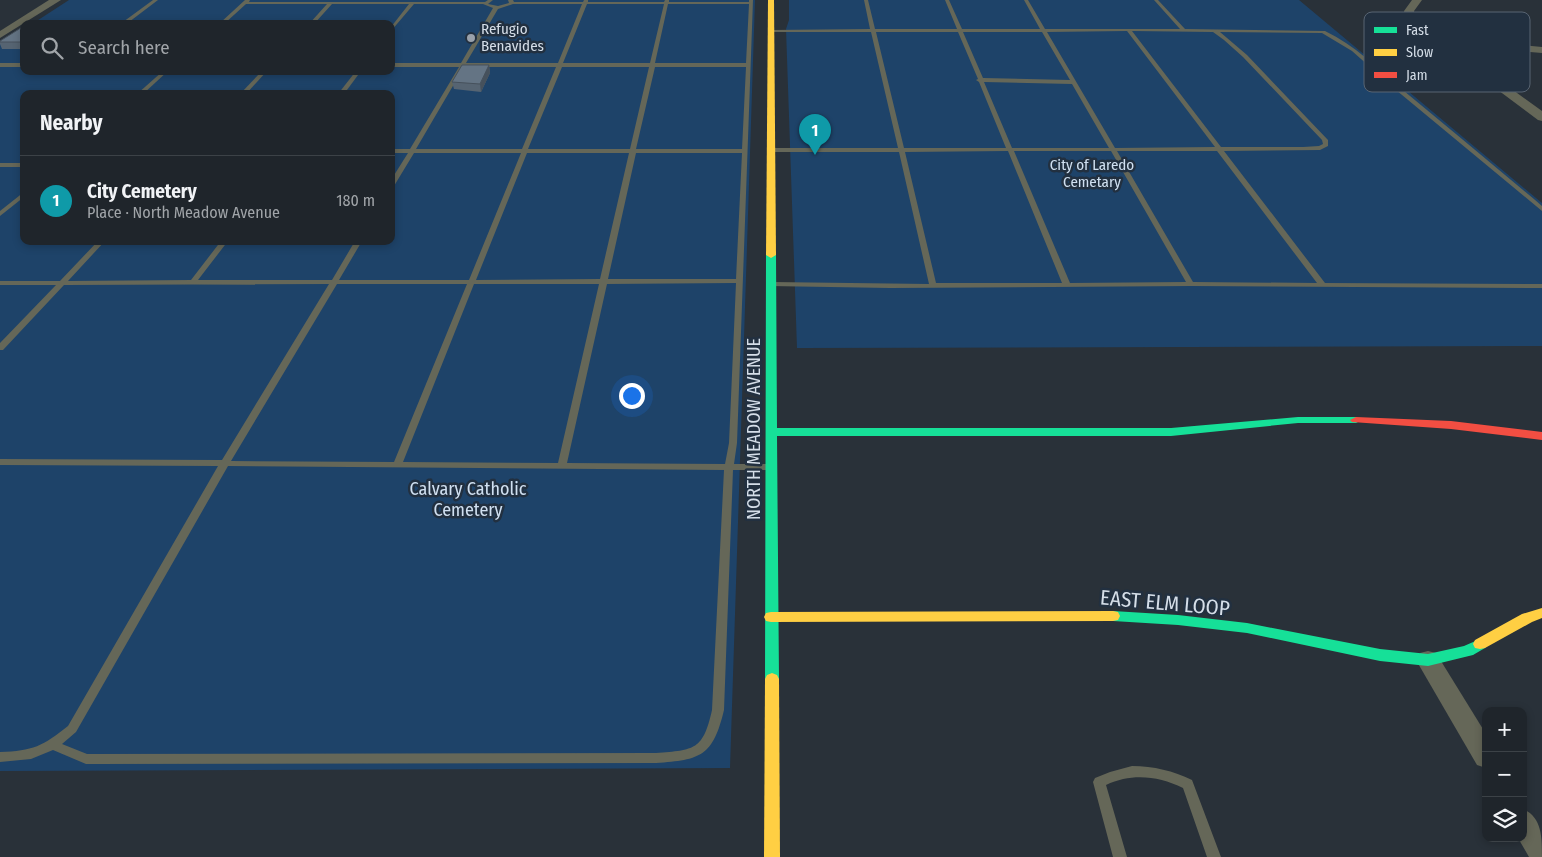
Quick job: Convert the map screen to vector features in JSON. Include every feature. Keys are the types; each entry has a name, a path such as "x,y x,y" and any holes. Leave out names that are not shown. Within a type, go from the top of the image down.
{"main road":[{"name":"NORTH MEADOW AVENUE","path":"771,0 772,857"},
{"path":"771,432 1173,432 1295,420 1336,419 1411,422 1492,429 1542,436"},
{"name":"EAST ELM LOOP","path":"772,618 1105,615 1178,620 1247,628 1380,655 1428,660 1468,651 1527,618 1542,614"}],"street":[{"path":"25,20 56,0"},
{"path":"1409,12 1417,0"},
{"path":"0,35 20,23"},
{"path":"1508,92 1541,115"},
{"path":"1428,660 1483,752"},
{"path":"1527,828 1542,853"}],"lane":[{"path":"128,20 156,0"},
{"path":"226,20 247,1 485,3 491,0"},
{"path":"866,0 932,286"},
{"path":"947,0 979,80 1067,285"},
{"path":"1026,0 1191,284"},
{"path":"1156,0 1183,30"},
{"path":"53,745 86,759 656,758 686,756 704,748 714,732 718,710 729,466 733,443 751,2 511,1 507,6 496,8 486,6 485,3"},
{"path":"398,463 585,1"},
{"path":"562,465 667,1"},
{"path":"314,20 331,3"},
{"path":"395,25 413,3"},
{"path":"395,179 496,8"},
{"path":"1128,30 1323,285"},
{"path":"771,150 1220,150 1303,149 1320,148 1326,145 1325,140 1245,56 1213,30"},
{"path":"771,31 1311,31 1323,32 1335,37 1364,58"},
{"path":"0,65 20,65"},
{"path":"0,69 13,65"},
{"path":"395,65 748,65"},
{"path":"145,90 161,75"},
{"path":"247,90 261,75"},
{"path":"344,90 356,75"},
{"path":"979,80 1073,82"},
{"path":"1403,92 1542,208"},
{"path":"395,152 745,151"},
{"path":"0,165 20,165"},
{"path":"0,214 20,197"},
{"path":"0,348 98,245"},
{"path":"193,282 222,245"},
{"path":"0,757 26,757 53,745 72,729 225,463 357,245"},
{"path":"0,283 740,282"},
{"path":"771,284 932,286 1191,284 1542,286"},
{"path":"0,462 771,466"},
{"path":"1120,857 1099,782 1110,776 1146,771 1168,774 1188,784 1214,857"}],"green space":[{"name":"Calvary Catholic Cemetery","path":"69,0 755,0 730,768 0,771 0,44 20,32 20,75 395,75 395,20 38,20"},
{"name":"City of Laredo Cemetary","path":"789,0 1299,0 1364,54 1364,92 1409,92 1542,203 1542,346 797,348 786,29 789,20"}],"building":[{"path":"20,28 20,42 0,41"},
{"path":"462,65 489,65 480,84 452,82"}],"traffic: fast":[{"path":"771,255 772,679"},
{"path":"771,432 1171,432 1298,420 1356,420"},
{"path":"1113,616 1178,620 1247,628 1380,655 1428,660 1468,651 1480,644"}],"traffic: slow":[{"path":"771,0 771,255"},
{"path":"1480,644 1527,618 1542,613"},
{"path":"771,617 1113,616"},
{"path":"772,679 772,857"}],"traffic: jam":[{"path":"1356,420 1451,425 1542,436"}],"place":[{"name":"Refugio Benavides","path":"471,38"},
{"name":"City Cemetery","path":"815,155"}]}
